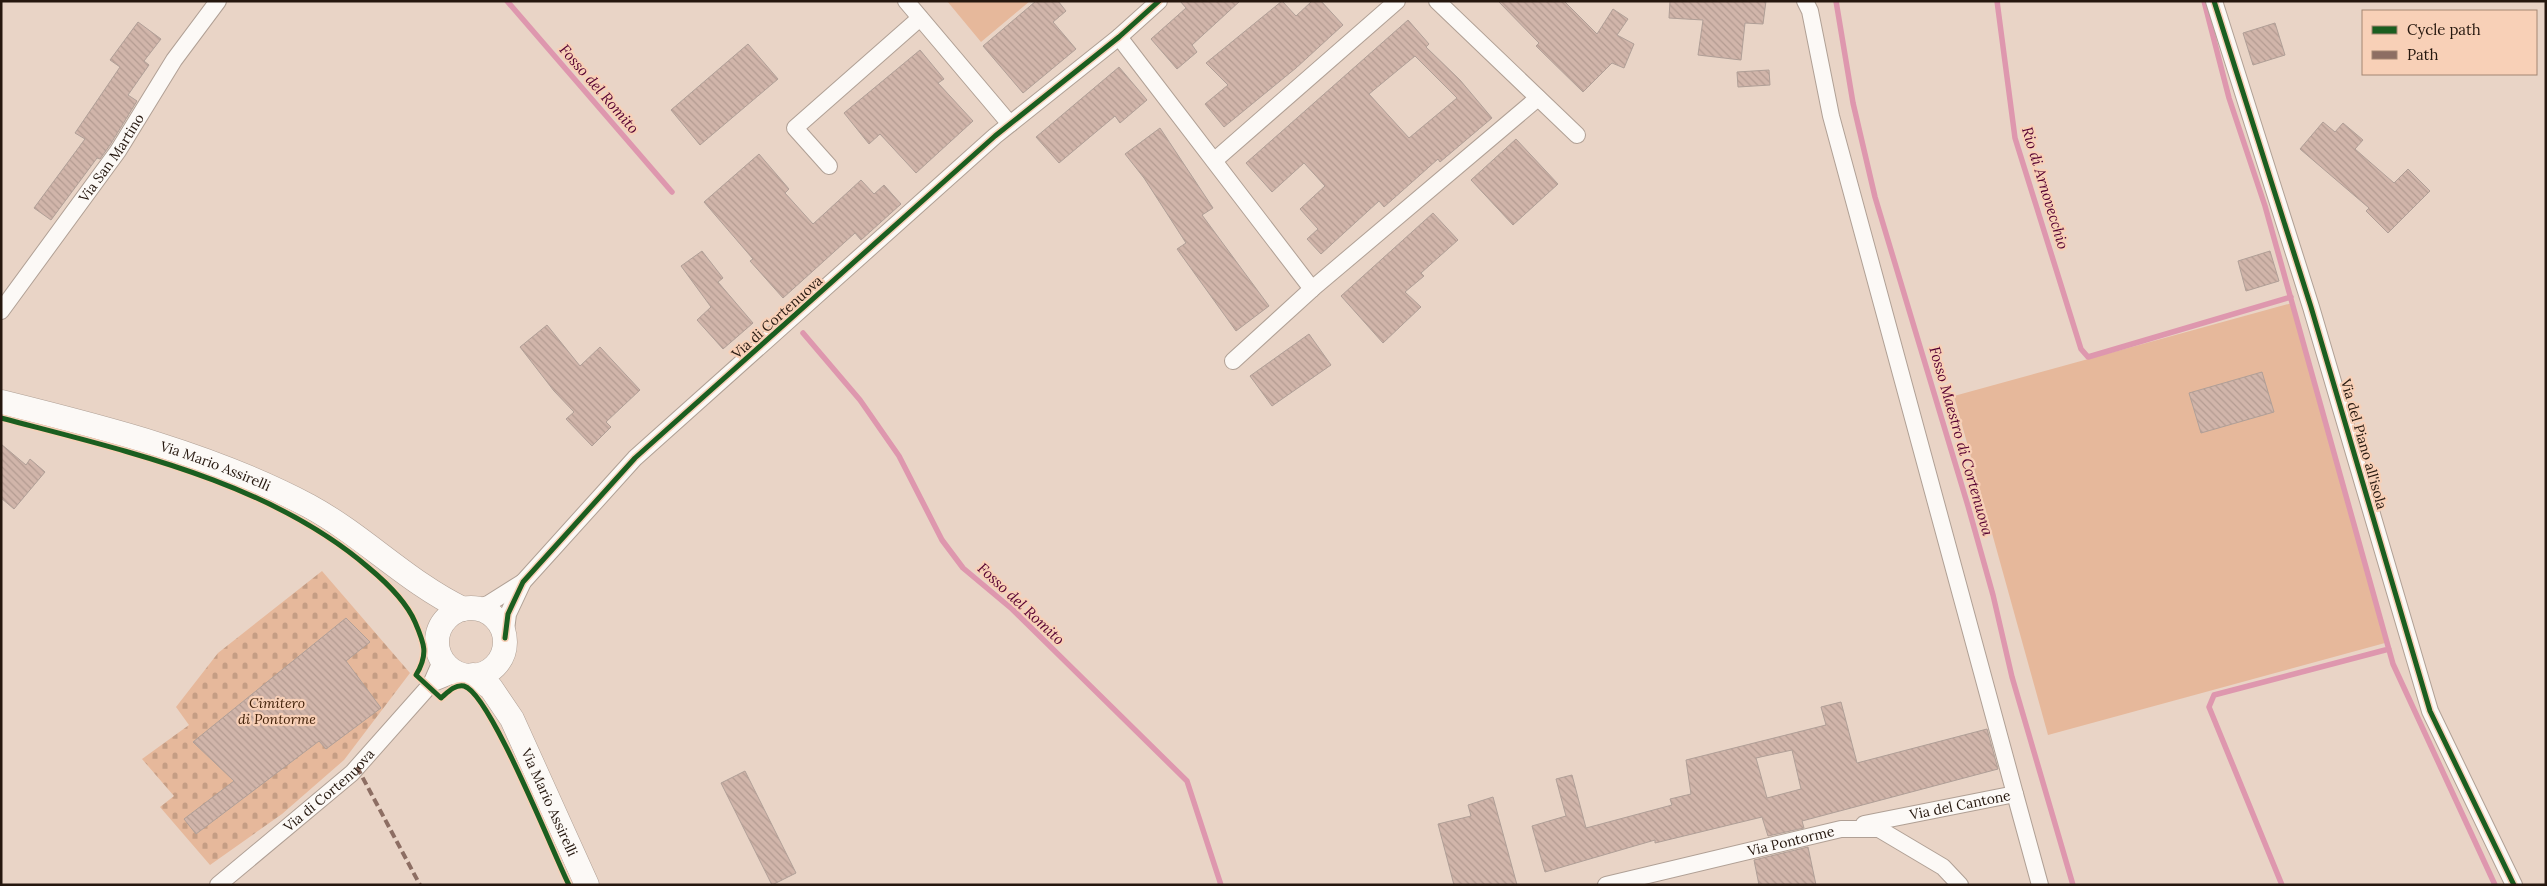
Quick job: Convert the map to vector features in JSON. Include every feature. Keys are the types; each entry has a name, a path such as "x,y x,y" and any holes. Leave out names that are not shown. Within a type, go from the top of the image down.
{"street":[{"name":"Via San Martino","path":"1,311 118,151 174,60 218,1"},
{"path":"906,1 1010,124"},
{"name":"Via di Cortenuova","path":"439,629 449,616 469,608 488,604 523,582 635,458 1010,124 1113,42 1159,1"},
{"path":"1215,160 1397,1"},
{"path":"1437,1 1577,134"},
{"path":"1805,1 1810,11 1831,116 2015,794"},
{"name":"Via del Piano all'isola","path":"2214,1 2314,317 2430,711 2514,885"},
{"path":"829,166 795,128 920,18"},
{"path":"1113,42 1215,160 1312,289"},
{"path":"1233,360 1312,289 1538,98"},
{"name":"Via Mario Assirelli","path":"1,402 116,433 232,470 302,503 341,525 435,596 469,608"},
{"path":"408,576 439,629 437,639 458,669 491,688 512,720"},
{"name":"Via di Cortenuova","path":"218,885 352,773 431,684 458,669 487,672 494,667 505,644 508,614 523,582"},
{"path":"469,608 486,611 502,627 512,720"},
{"name":"Via Mario Assirelli","path":"512,720 587,885"},
{"name":"Via del Cantone","path":"1840,829 2015,794 2040,885"},
{"name":"Via Pontorme","path":"1606,885 1840,829 1879,829 1943,866 1960,885"}],"green space":[{"path":"947,1 1030,1 981,42"},
{"path":"2292,303 2385,643 2048,735 1954,396"},
{"name":"Cimitero di Pontorme","path":"322,571 410,673 344,760 282,814 210,865 160,807 174,796 142,759 189,725 176,707 218,653"}],"building":[{"path":"1036,1 1058,1 1066,11 1053,22 1076,49 1023,93 983,46"},
{"path":"1180,1 1240,1 1192,45 1197,52 1177,69 1151,39 1186,8"},
{"path":"1282,1 1296,16 1312,1 1321,1 1343,25 1296,68 1224,127 1205,104 1228,85 1206,63"},
{"path":"1498,1 1564,1 1597,34 1613,9 1628,19 1617,35 1634,44 1624,68 1612,63 1583,92 1536,46 1539,43"},
{"path":"1670,1 1766,1 1763,24 1745,23 1741,60 1698,55 1703,20 1669,18"},
{"path":"1408,20 1429,44 1426,47 1460,80 1492,118 1440,162 1438,159 1384,207 1379,201 1321,254 1307,239 1318,229 1300,209 1325,186 1304,163 1272,192 1246,163","holes":["1415,56 1457,98 1409,138 1369,94"]},
{"path":"138,22 161,39 144,61 149,65 128,95 137,101 100,159 97,158 51,220 34,208 85,139 75,133 120,67 110,60"},
{"path":"2275,23 2285,55 2253,65 2243,33"},
{"path":"748,44 778,79 700,145 671,110"},
{"path":"920,50 944,79 938,83 973,121 916,173 880,134 869,144 844,113"},
{"path":"1119,67 1147,100 1120,123 1115,116 1059,163 1036,137"},
{"path":"1769,70 1770,85 1738,87 1737,72"},
{"path":"2323,122 2335,132 2343,123 2363,140 2355,149 2394,183 2408,169 2430,191 2388,233 2366,211 2369,208 2300,149"},
{"path":"1160,128 1213,208 1202,215 1269,306 1236,331 1177,249 1186,243 1144,178 1125,154"},
{"path":"1516,139 1558,184 1513,225 1471,180"},
{"path":"759,154 789,189 785,193 813,224 861,180 874,194 884,185 901,204 861,240 855,233 783,298 750,261 753,259 704,202"},
{"path":"1433,213 1458,240 1421,273 1424,276 1405,292 1421,307 1383,343 1341,296"},
{"path":"702,251 723,278 718,282 753,323 723,349 697,320 711,307 681,266"},
{"path":"2270,251 2279,281 2246,291 2238,261"},
{"path":"547,325 580,366 600,347 640,390 606,422 611,427 592,446 566,419 574,412 554,391 520,347"},
{"path":"1309,334 1331,365 1272,406 1250,376"},
{"path":"2262,372 2274,412 2201,433 2189,393"},
{"path":"1,444 26,465 30,459 45,472 14,509 1,498"},
{"path":"346,618 370,642 346,661 381,708 326,749 319,741 196,834 184,819 234,781 193,742"},
{"path":"1841,702 1857,763 1987,729 1998,769 1802,821 1804,828 1768,836 1762,817 1655,843 1655,840 1545,872 1532,826 1566,816 1556,779 1572,775 1586,828 1672,805 1670,799 1691,794 1686,760 1826,725 1821,707","holes":["1792,750 1801,789 1767,798 1756,758"]},
{"path":"745,771 796,873 772,885 721,783"},
{"path":"1493,797 1517,885 1454,885 1438,824 1471,816 1468,805"},
{"path":"1808,847 1816,885 1759,885 1754,860"}],"waterway":[{"name":"Fosso del Romito","path":"507,1 672,192"},
{"name":"Fosso Maestro di Cortenuova","path":"1836,1 1853,103 1875,197 1968,506 1993,595 2012,677 2073,885"},
{"name":"Rio di Arnovecchio","path":"1997,1 2015,138 2081,349 2088,357 2291,297"},
{"path":"2204,1 2229,98 2265,206 2393,664 2495,885"},
{"name":"Fosso del Romito","path":"803,333 860,400 899,456 942,540 963,568 1012,609 1187,781 1221,885"},
{"path":"2282,885 2209,707 2214,695 2389,649"}],"marked path":[{"path":"357,767 420,885"}],"cycle path":[{"path":"505,638 508,614 523,582 635,458 995,136 1119,37 1159,1"},
{"path":"2214,1 2311,307 2430,711 2514,885"},
{"path":"1,418 146,457 242,491 287,513 330,538 369,568 383,580 407,607 415,622 424,648 423,661 416,675 441,698 454,688 464,686 475,695 489,716 520,776 569,885"}]}
